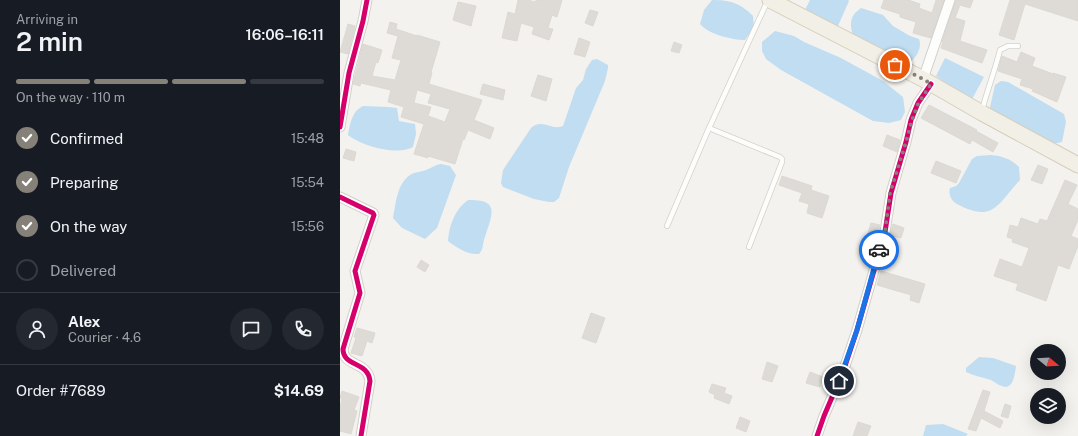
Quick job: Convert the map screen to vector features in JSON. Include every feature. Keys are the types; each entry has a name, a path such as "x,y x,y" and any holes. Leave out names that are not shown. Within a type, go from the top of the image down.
{"main road":[{"path":"769,0 927,82 1078,165"}],"street":[{"path":"340,127 344,77 367,0"},
{"path":"817,436 844,370 857,330 885,232 890,193 912,120 927,82 950,0"},
{"path":"340,197 373,213 374,215 356,271 360,293 343,349 343,355 346,359 366,370 369,375 370,381 361,436"}],"lane":[{"path":"667,226 709,128 769,0"},
{"path":"982,113 988,87 994,75 1000,50 1008,46 1018,46"},
{"path":"709,128 780,156 782,159 748,247"}],"water":[{"path":"712,0 734,3 744,8 753,16 754,27 745,40 721,36 709,31 700,24 704,10"},
{"path":"810,0 849,1 837,28 803,14"},
{"path":"861,8 883,15 893,26 910,36 919,39 919,51 912,61 905,66 854,39 851,22 854,15"},
{"path":"775,31 794,36 841,58 883,81 903,97 905,112 901,120 889,123 873,121 781,70 766,59 762,51 762,42"},
{"path":"945,58 984,77 971,101 936,76"},
{"path":"597,59 608,65 605,81 569,167 559,198 554,202 549,202 534,199 503,187 501,183 503,170 531,128 539,124 554,127 563,126 576,88 583,80 586,69 592,60"},
{"path":"1001,81 1008,82 1064,114 1066,122 1062,142 1053,144 991,112 990,107 995,85"},
{"path":"363,106 397,108 399,121 415,124 416,134 413,147 406,150 389,150 370,146 348,135 354,114"},
{"path":"991,155 1006,158 1016,164 1019,167 1020,180 1000,203 988,211 980,212 971,210 957,204 950,196 950,188 959,183 972,159 977,156"},
{"path":"441,164 450,166 456,175 437,228 425,239 402,228 393,218 396,199 401,186 408,176"},
{"path":"468,200 486,202 490,205 492,210 490,222 481,252 479,254 467,252 448,241 456,213"},
{"path":"979,357 993,358 1016,366 1011,384 1006,387 1002,386 991,380 966,372 966,368"},
{"path":"943,424 968,434 966,436 923,436 926,425"}],"building":[{"path":"518,0 536,2 536,0 562,0 557,17 552,15 548,28 553,29 549,40 532,34 534,27 521,23 517,41 502,38 508,12 515,14"},
{"path":"884,0 908,0 920,4 919,8 932,13 936,0 944,0 931,38 913,33 916,22 900,17 900,14 881,8"},
{"path":"956,0 973,0 970,8 960,5 955,18 965,21 960,41 987,50 982,63 941,48"},
{"path":"1010,0 1078,0 1078,21 1025,4 1014,40 999,35"},
{"path":"458,2 476,6 471,26 453,20"},
{"path":"590,10 598,12 593,26 585,23"},
{"path":"390,22 397,24 396,29 440,42 429,84 482,100 474,120 494,128 490,139 468,130 464,140 463,139 455,164 428,156 428,158 414,154 424,124 401,117 404,107 388,102 391,90 361,83 360,86 353,84 363,44 382,50 378,63 376,62 372,76 395,80 401,60 392,58 398,36 387,33","holes":["417,90 431,94 428,103 450,109 445,122 428,116 431,107 414,103"]},
{"path":"348,24 355,26 348,54 340,52"},
{"path":"579,38 590,42 585,57 574,54"},
{"path":"674,42 682,45 679,53 671,51"},
{"path":"1021,52 1035,58 1032,66 1066,77 1057,102 1032,91 1033,89 1020,85 1022,79 998,71 1002,56 1017,62"},
{"path":"538,75 552,79 546,101 531,96"},
{"path":"483,84 505,90 503,100 480,94"},
{"path":"929,105 977,130 976,131 998,143 993,152 972,140 970,144 921,118"},
{"path":"887,135 900,140 897,152 883,146"},
{"path":"346,149 356,152 354,161 343,158"},
{"path":"936,161 961,171 956,183 931,173"},
{"path":"1038,165 1048,169 1042,184 1031,180"},
{"path":"782,176 812,186 811,190 829,196 822,218 807,213 809,204 799,201 802,193 779,185"},
{"path":"1065,180 1077,185 1068,204 1078,209 1078,220 1071,236 1078,239 1078,246 1069,269 1058,265 1046,301 1016,290 1018,284 994,276 1000,259 1022,267 1029,248 1012,242 1013,239 1007,237 1010,225 1018,227 1021,218 1038,224 1040,219 1047,221"},
{"path":"871,223 880,225 875,243 866,240"},
{"path":"893,224 904,228 901,238 890,235"},
{"path":"421,260 429,265 425,272 417,267"},
{"path":"881,271 925,284 919,303 910,300 911,295 877,285"},
{"path":"591,313 605,318 596,343 582,338"},
{"path":"357,328 375,333 372,343 367,341 362,356 351,353 356,338 354,337"},
{"path":"767,362 778,366 772,382 762,379"},
{"path":"810,372 823,377 820,387 806,383"},
{"path":"712,384 726,388 724,393 732,396 729,404 714,398 715,395 709,392"},
{"path":"983,390 990,392 984,411 1003,421 1000,428 981,418 976,431 968,429"},
{"path":"342,391 359,397 354,410 357,411 351,434 340,431 340,407 342,399 340,398"},
{"path":"1005,404 1011,406 1008,418 1001,416"},
{"path":"740,417 750,421 746,432 736,428"},
{"path":"858,422 871,426 867,436 853,436"}],"cycle path":[{"path":"340,127 349,73 367,0"},
{"path":"817,436 844,369 857,330 885,232 891,193 911,120 918,103 931,84"},
{"path":"340,197 373,213 374,215 355,271 360,293 343,349 344,355 347,359 365,370 370,381 361,436"}],"way so far":[{"path":"879,250 885,232 890,193 912,120 918,104 931,84 895,65"}],"route":[{"path":"839,381 857,330 879,250"}]}
